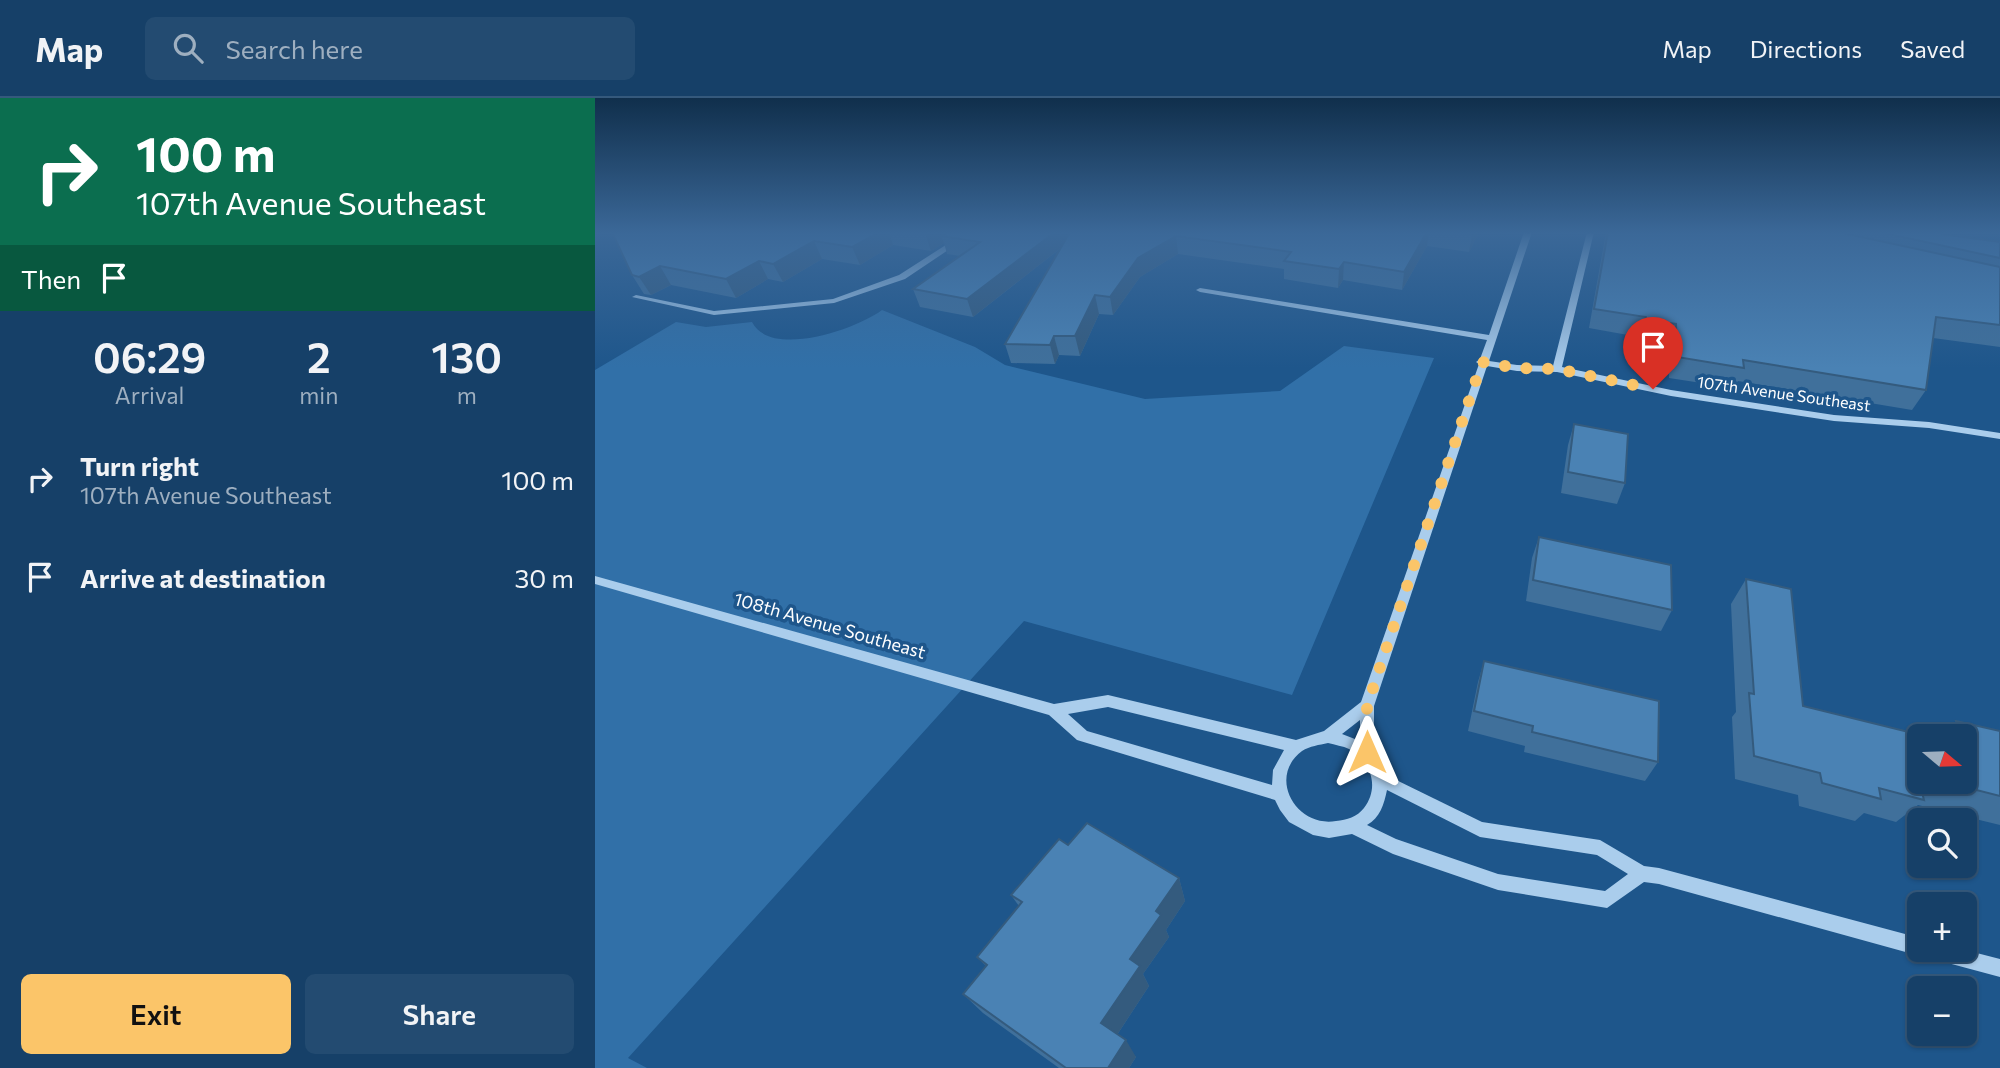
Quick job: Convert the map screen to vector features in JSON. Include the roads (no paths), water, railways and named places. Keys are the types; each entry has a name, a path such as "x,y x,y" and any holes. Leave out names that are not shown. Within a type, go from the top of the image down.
{"street":[{"path":"636,297 715,313 834,301 901,277"},
{"path":"1367,752 1367,706 1512,277"},
{"path":"1557,369 1580,277"},
{"path":"1200,290 1490,338"},
{"name":"107th Avenue Southeast","path":"1482,362 1517,368 1557,369 1671,393 1834,418 1929,425 2000,436"},
{"name":"108th Avenue Southeast","path":"595,580 1054,710 1108,701 1297,747"},
{"path":"1328,737 1367,706"},
{"name":"108th Avenue Southeast","path":"1054,710 1082,736 1280,794"},
{"path":"1328,737 1355,744 1367,752 1376,765 1380,779 1381,790 1372,811 1352,826 1338,830 1308,826 1286,807 1278,781 1282,768 1297,747 1328,737"},
{"path":"1380,779 1480,829 1601,848 1642,874 1659,876 1907,943"},
{"path":"1352,826 1393,846 1498,882 1607,900 1642,874"},
{"path":"1977,962 2000,968"}]}
